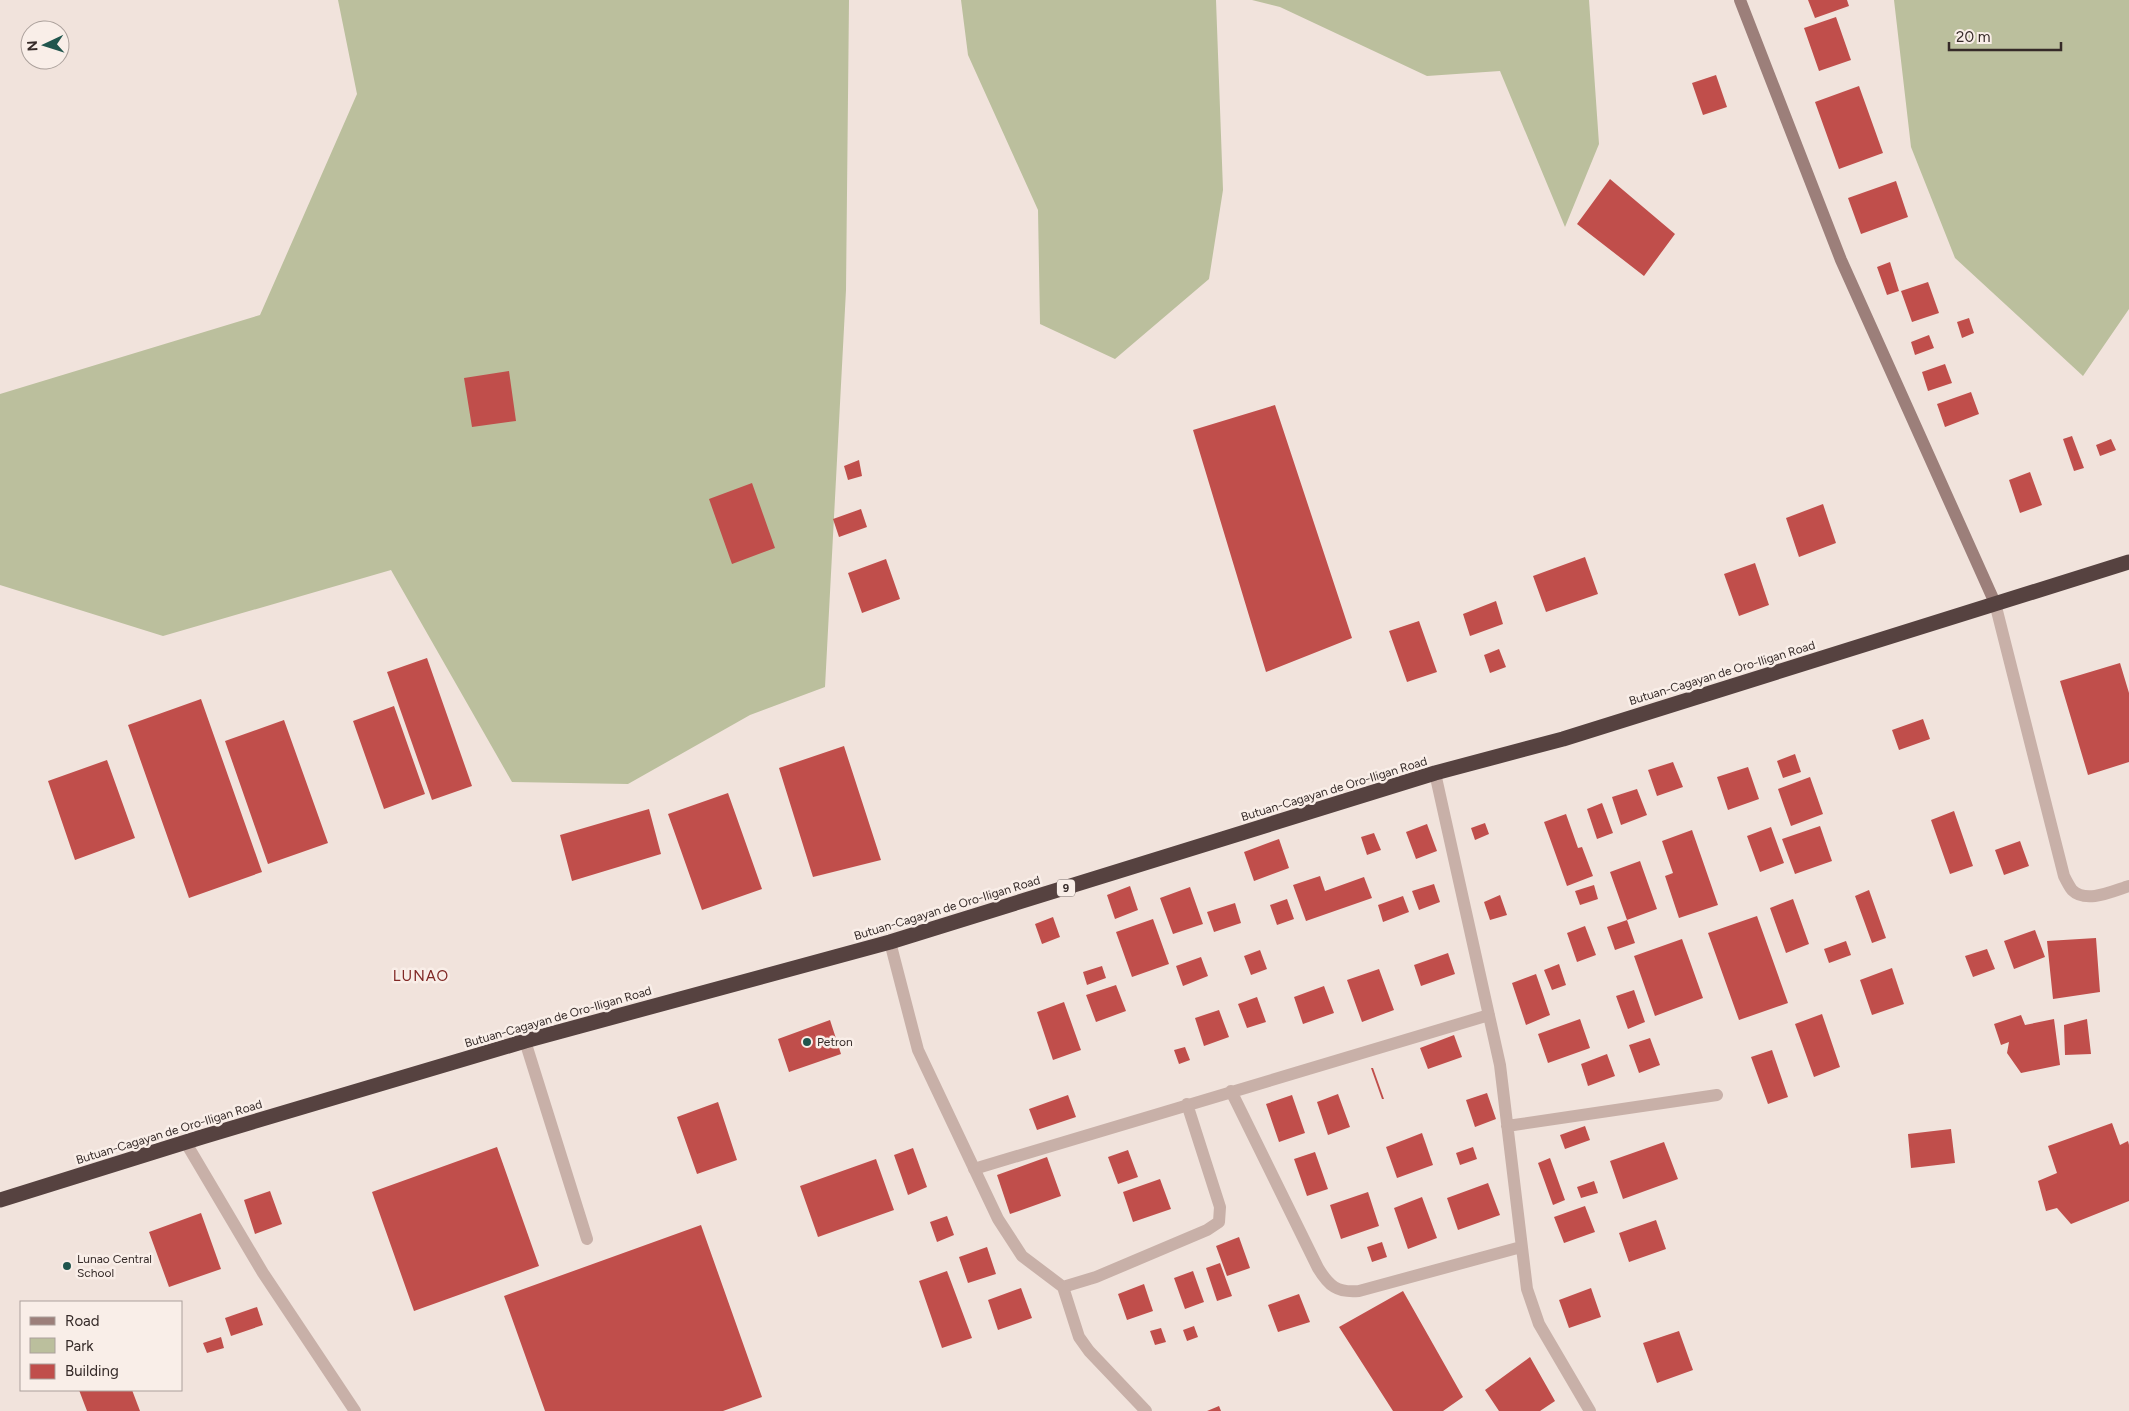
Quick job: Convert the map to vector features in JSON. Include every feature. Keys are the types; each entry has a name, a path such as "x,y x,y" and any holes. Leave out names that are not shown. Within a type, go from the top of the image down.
{"highway":[{"name":"Butuan-Cagayan de Oro-Iligan Road","path":"0,1200 524,1041 890,942 1435,774 1563,739 2129,562"}],"street":[{"path":"1740,0 1841,260 1995,603 2064,876 2072,890 2082,895 2095,896 2129,886"},
{"path":"1435,774 1500,1065 1527,1290 1539,1324 1590,1411"},
{"path":"890,942 918,1050 998,1219 1022,1256 1063,1287 1079,1337 1089,1351 1146,1411"},
{"path":"974,1168 1489,1015"},
{"path":"524,1041 587,1239"},
{"path":"1231,1091 1318,1268 1326,1282 1334,1288 1345,1292 1359,1291 1521,1248"},
{"path":"1507,1126 1717,1095"},
{"path":"1063,1287 1096,1277 1207,1230 1219,1222 1220,1207 1187,1104"},
{"path":"186,1142 263,1273 355,1411"}],"green space":[{"path":"338,0 849,0 846,290 825,687 750,715 628,784 512,782 391,570 163,636 0,585 0,394 260,315 357,94"},
{"path":"961,0 1216,0 1223,190 1209,279 1115,359 1040,324 1038,210 968,55"},
{"path":"1252,0 1589,0 1599,144 1565,227 1500,71 1427,76 1280,7"},
{"path":"1894,0 2129,0 2129,309 2083,376 1955,258 1911,147"}],"building":[{"path":"1808,0 1847,0 1849,6 1815,18"},
{"path":"1836,17 1851,60 1819,71 1804,28"},
{"path":"1716,75 1727,107 1703,115 1692,83"},
{"path":"1859,86 1883,153 1839,169 1815,102"},
{"path":"1610,179 1675,234 1644,276 1577,224"},
{"path":"1896,181 1908,217 1861,234 1848,198"},
{"path":"1890,262 1899,291 1887,295 1877,267"},
{"path":"1928,282 1939,313 1912,322 1901,291"},
{"path":"1969,318 1974,333 1962,338 1957,322"},
{"path":"1929,335 1934,348 1915,355 1911,342"},
{"path":"1945,364 1952,383 1928,391 1922,372"},
{"path":"509,371 516,421 472,427 464,378"},
{"path":"1971,392 1979,414 1945,427 1937,404"},
{"path":"1275,405 1352,638 1266,672 1193,430"},
{"path":"2072,436 2084,468 2074,471 2063,439"},
{"path":"2111,439 2116,450 2100,456 2096,445"},
{"path":"859,460 862,476 848,480 844,466"},
{"path":"2030,472 2042,505 2020,513 2009,480"},
{"path":"752,483 775,548 732,564 709,499"},
{"path":"1823,504 1836,543 1799,557 1786,518"},
{"path":"861,509 867,527 839,537 833,519"},
{"path":"1585,557 1598,594 1546,612 1533,576"},
{"path":"886,559 900,599 862,613 848,573"},
{"path":"1755,563 1769,605 1739,616 1724,574"},
{"path":"1496,601 1503,624 1470,636 1463,614"},
{"path":"1419,621 1437,672 1407,682 1389,631"},
{"path":"1499,649 1506,667 1490,673 1484,655"},
{"path":"427,658 472,786 432,800 387,672"},
{"path":"2120,663 2129,693 2129,762 2088,775 2060,681"},
{"path":"201,699 262,872 189,898 128,725"},
{"path":"394,706 425,794 384,809 353,721"},
{"path":"1923,719 1930,739 1899,750 1892,730"},
{"path":"284,720 328,843 268,864 225,741"},
{"path":"844,746 881,860 813,877 779,768"},
{"path":"1795,754 1801,772 1783,778 1777,761"},
{"path":"107,760 135,838 75,860 48,781"},
{"path":"1673,762 1683,787 1657,796 1648,770"},
{"path":"1748,767 1759,799 1728,810 1717,777"},
{"path":"1810,777 1823,814 1791,826 1778,789"},
{"path":"1637,789 1647,815 1621,825 1612,797"},
{"path":"728,793 762,889 702,910 668,814"},
{"path":"1602,803 1613,833 1597,839 1587,809"},
{"path":"649,809 661,854 572,881 560,835"},
{"path":"1954,811 1973,866 1950,874 1931,820"},
{"path":"1566,814 1578,848 1582,847 1593,876 1567,886 1544,822"},
{"path":"1485,823 1489,834 1475,840 1471,828"},
{"path":"1427,824 1437,851 1416,859 1406,832"},
{"path":"1820,826 1832,861 1795,874 1782,839"},
{"path":"1771,827 1784,863 1760,872 1747,836"},
{"path":"1692,830 1718,905 1679,918 1665,876 1673,873 1662,841"},
{"path":"1374,833 1381,850 1367,855 1361,837"},
{"path":"1279,839 1289,868 1254,881 1244,852"},
{"path":"2020,841 2029,866 2004,875 1995,850"},
{"path":"1640,861 1657,909 1627,920 1610,872"},
{"path":"1320,876 1325,891 1364,877 1372,898 1306,921 1293,885"},
{"path":"1434,884 1440,902 1419,910 1412,891"},
{"path":"1594,885 1598,899 1580,905 1575,891"},
{"path":"1130,886 1138,910 1115,919 1107,895"},
{"path":"1190,887 1203,924 1173,934 1160,898"},
{"path":"1869,890 1886,938 1872,943 1855,896"},
{"path":"1500,895 1507,915 1490,920 1484,902"},
{"path":"1403,896 1409,912 1383,922 1378,905"},
{"path":"1287,899 1294,919 1277,925 1270,905"},
{"path":"1793,899 1809,944 1786,953 1770,908"},
{"path":"1235,903 1241,923 1214,932 1207,912"},
{"path":"1757,916 1788,1003 1739,1020 1708,933"},
{"path":"1053,917 1060,937 1042,944 1035,924"},
{"path":"1153,919 1169,964 1132,977 1116,932"},
{"path":"1627,920 1635,943 1615,950 1607,927"},
{"path":"1585,926 1596,955 1577,962 1567,933"},
{"path":"2035,930 2045,957 2014,969 2004,941"},
{"path":"2096,938 2100,992 2053,999 2047,941"},
{"path":"1682,939 1703,998 1655,1016 1634,956"},
{"path":"1846,941 1851,955 1829,963 1824,949"},
{"path":"1987,949 1995,969 1973,977 1965,956"},
{"path":"1260,950 1267,969 1251,975 1244,956"},
{"path":"1448,953 1455,974 1421,986 1414,965"},
{"path":"1201,957 1208,976 1183,986 1176,966"},
{"path":"1559,964 1566,985 1552,990 1544,970"},
{"path":"1102,966 1106,978 1087,985 1083,972"},
{"path":"1892,968 1904,1004 1872,1015 1860,980"},
{"path":"1379,969 1394,1010 1362,1022 1347,980"},
{"path":"1536,974 1550,1015 1526,1025 1512,983"},
{"path":"1116,985 1126,1011 1096,1022 1086,995"},
{"path":"1324,986 1334,1013 1303,1024 1294,997"},
{"path":"1634,990 1645,1022 1628,1029 1616,996"},
{"path":"1257,997 1266,1022 1247,1028 1238,1004"},
{"path":"1064,1002 1081,1050 1053,1060 1037,1012"},
{"path":"1219,1010 1229,1037 1204,1046 1195,1018"},
{"path":"1822,1014 1840,1067 1814,1077 1795,1024"},
{"path":"2021,1015 2025,1025 2054,1019 2060,1065 2021,1073 2007,1053 2009,1042 2001,1045 1994,1024"},
{"path":"1580,1019 1590,1048 1548,1063 1538,1034"},
{"path":"2087,1019 2091,1054 2065,1055 2064,1025"},
{"path":"830,1020 841,1054 789,1072 778,1039"},
{"path":"1454,1035 1462,1057 1428,1069 1420,1048"},
{"path":"1650,1038 1660,1065 1639,1073 1629,1045"},
{"path":"1185,1047 1190,1060 1179,1064 1174,1050"},
{"path":"1772,1050 1788,1097 1768,1104 1751,1057"},
{"path":"1607,1054 1615,1076 1588,1086 1581,1064"},
{"path":"1371,1068 1373,1068 1384,1099 1382,1099"},
{"path":"1487,1093 1496,1119 1475,1127 1466,1100"},
{"path":"1338,1094 1350,1127 1328,1135 1317,1102"},
{"path":"1068,1095 1076,1117 1037,1130 1029,1109"},
{"path":"1292,1095 1305,1133 1279,1142 1266,1104"},
{"path":"718,1102 737,1160 697,1174 677,1117"},
{"path":"2112,1123 2120,1145 2128,1141 2129,1145 2129,1201 2071,1224 2057,1208 2046,1211 2038,1181 2057,1173 2048,1146"},
{"path":"1585,1126 1590,1140 1565,1149 1560,1135"},
{"path":"1951,1129 1955,1163 1911,1168 1908,1134"},
{"path":"1422,1133 1433,1165 1397,1178 1386,1147"},
{"path":"1664,1142 1678,1179 1623,1199 1610,1161"},
{"path":"497,1147 539,1266 414,1311 372,1192"},
{"path":"1473,1147 1477,1159 1460,1165 1456,1153"},
{"path":"913,1148 927,1187 908,1195 894,1155"},
{"path":"1128,1150 1138,1177 1118,1184 1108,1157"},
{"path":"1315,1152 1328,1189 1307,1196 1294,1159"},
{"path":"1047,1157 1061,1196 1010,1214 997,1175"},
{"path":"1550,1158 1565,1200 1553,1205 1538,1163"},
{"path":"876,1159 894,1210 818,1237 800,1186"},
{"path":"1160,1179 1171,1209 1133,1222 1123,1192"},
{"path":"1594,1181 1598,1193 1581,1198 1577,1187"},
{"path":"1488,1183 1500,1215 1458,1230 1447,1198"},
{"path":"270,1191 282,1224 255,1234 244,1200"},
{"path":"1368,1192 1379,1226 1341,1239 1330,1205"},
{"path":"1422,1197 1437,1238 1408,1249 1394,1208"},
{"path":"1585,1206 1595,1232 1564,1243 1554,1217"},
{"path":"201,1213 221,1269 169,1287 149,1232"},
{"path":"947,1216 954,1235 937,1242 930,1222"},
{"path":"1656,1220 1666,1249 1629,1262 1619,1233"},
{"path":"701,1225 762,1397 723,1411 545,1411 504,1296"},
{"path":"1239,1237 1250,1268 1227,1276 1216,1246"},
{"path":"1382,1242 1387,1257 1372,1262 1367,1247"},
{"path":"987,1247 996,1274 968,1283 959,1257"},
{"path":"1220,1263 1232,1296 1217,1301 1206,1268"},
{"path":"947,1271 972,1338 942,1348 919,1281"},
{"path":"1193,1271 1204,1302 1185,1309 1174,1278"},
{"path":"1144,1284 1153,1311 1127,1320 1118,1294"},
{"path":"1021,1288 1032,1318 998,1330 988,1300"},
{"path":"1591,1288 1601,1317 1569,1328 1559,1300"},
{"path":"1403,1291 1463,1397 1443,1411 1393,1411 1339,1327"},
{"path":"1299,1294 1310,1322 1278,1332 1268,1305"},
{"path":"257,1307 263,1325 231,1336 225,1318"},
{"path":"1194,1326 1198,1337 1187,1341 1183,1330"},
{"path":"1161,1328 1166,1342 1155,1345 1150,1331"},
{"path":"1679,1331 1693,1370 1657,1383 1643,1343"},
{"path":"221,1337 224,1348 207,1353 203,1343"},
{"path":"1530,1357 1555,1401 1540,1411 1499,1411 1485,1390"},
{"path":"79,1391 132,1391 140,1411 87,1411"},
{"path":"1219,1406 1221,1411 1207,1411"}],"place":[{"name":"Petron","path":"807,1042"},
{"name":"Lunao Central School","path":"67,1266"}],"district":[{"name":"LUNAO","path":"421,976"}]}
